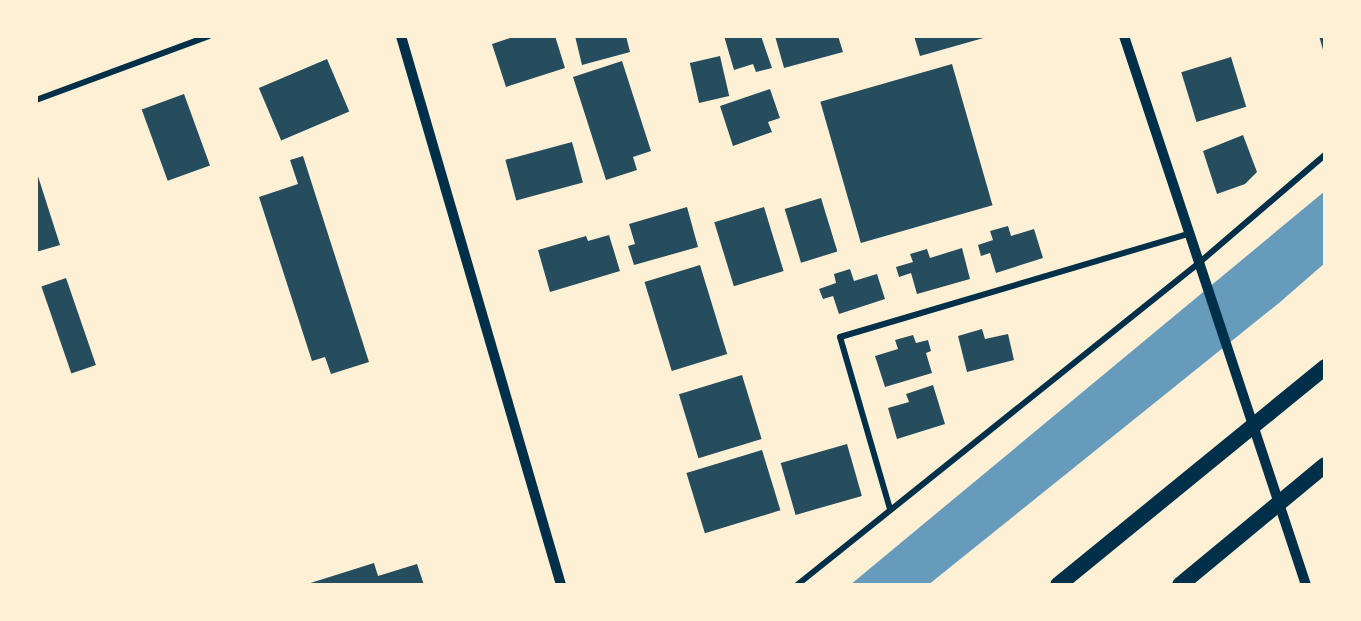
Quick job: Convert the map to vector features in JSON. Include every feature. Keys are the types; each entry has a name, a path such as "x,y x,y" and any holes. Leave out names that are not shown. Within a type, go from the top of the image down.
{"highway":[{"path":"1058,585 1325,367"},
{"path":"1180,585 1325,465"}],"street":[{"path":"36,100 209,36"},
{"path":"401,36 561,585"},
{"path":"1124,36 1281,501 1306,585"},
{"path":"797,585 1200,262 1325,155"},
{"path":"890,509 840,337 1190,233"}],"water":[{"path":"1325,191 1325,263 1279,303 928,585 850,585"}],"building":[{"path":"516,36 555,36 565,68 506,87 492,44"},
{"path":"575,36 626,36 630,52 582,65"},
{"path":"724,36 761,36 772,68 756,72 753,64 734,70"},
{"path":"775,36 838,36 843,52 784,68"},
{"path":"914,36 987,36 987,37 920,56"},
{"path":"1319,36 1325,36 1325,53 1324,53"},
{"path":"720,56 729,96 699,103 690,63"},
{"path":"1231,57 1246,107 1196,122 1181,72"},
{"path":"327,59 349,111 281,140 259,88"},
{"path":"622,61 651,151 633,157 637,170 606,180 573,77"},
{"path":"952,64 993,205 861,243 820,102"},
{"path":"770,89 780,118 768,122 772,132 733,146 720,106"},
{"path":"184,94 210,165 168,181 142,109"},
{"path":"1243,135 1257,172 1245,184 1217,194 1203,151"},
{"path":"572,142 583,183 516,200 505,160"},
{"path":"303,156 369,362 331,374 325,357 312,361 259,197 298,184 290,160"},
{"path":"36,170 60,245 36,252"},
{"path":"821,198 837,252 801,263 785,209"},
{"path":"687,207 698,247 634,265 628,246 635,244 629,224"},
{"path":"764,207 784,271 734,286 714,222"},
{"path":"1008,226 1011,236 1034,229 1043,258 996,273 990,253 981,256 978,245 993,240 990,231"},
{"path":"609,235 620,271 550,292 538,250 586,236 588,241"},
{"path":"962,248 970,279 917,294 911,273 899,277 896,267 913,262 910,254 927,249 930,258"},
{"path":"700,265 727,354 672,371 645,282"},
{"path":"850,269 854,281 877,274 885,299 839,314 833,296 823,299 819,289 836,283 834,274"},
{"path":"66,278 96,365 71,373 41,286"},
{"path":"982,329 985,339 1008,334 1014,360 967,372 958,336"},
{"path":"913,335 916,343 928,340 931,351 926,353 932,373 885,387 875,356 898,349 895,340"},
{"path":"742,375 762,439 698,458 679,394"},
{"path":"933,385 945,424 897,439 888,408 909,402 906,394"},
{"path":"847,444 862,496 796,515 781,463"},
{"path":"762,450 780,510 705,533 686,473"},
{"path":"374,563 378,576 417,564 424,585 304,585"}]}
